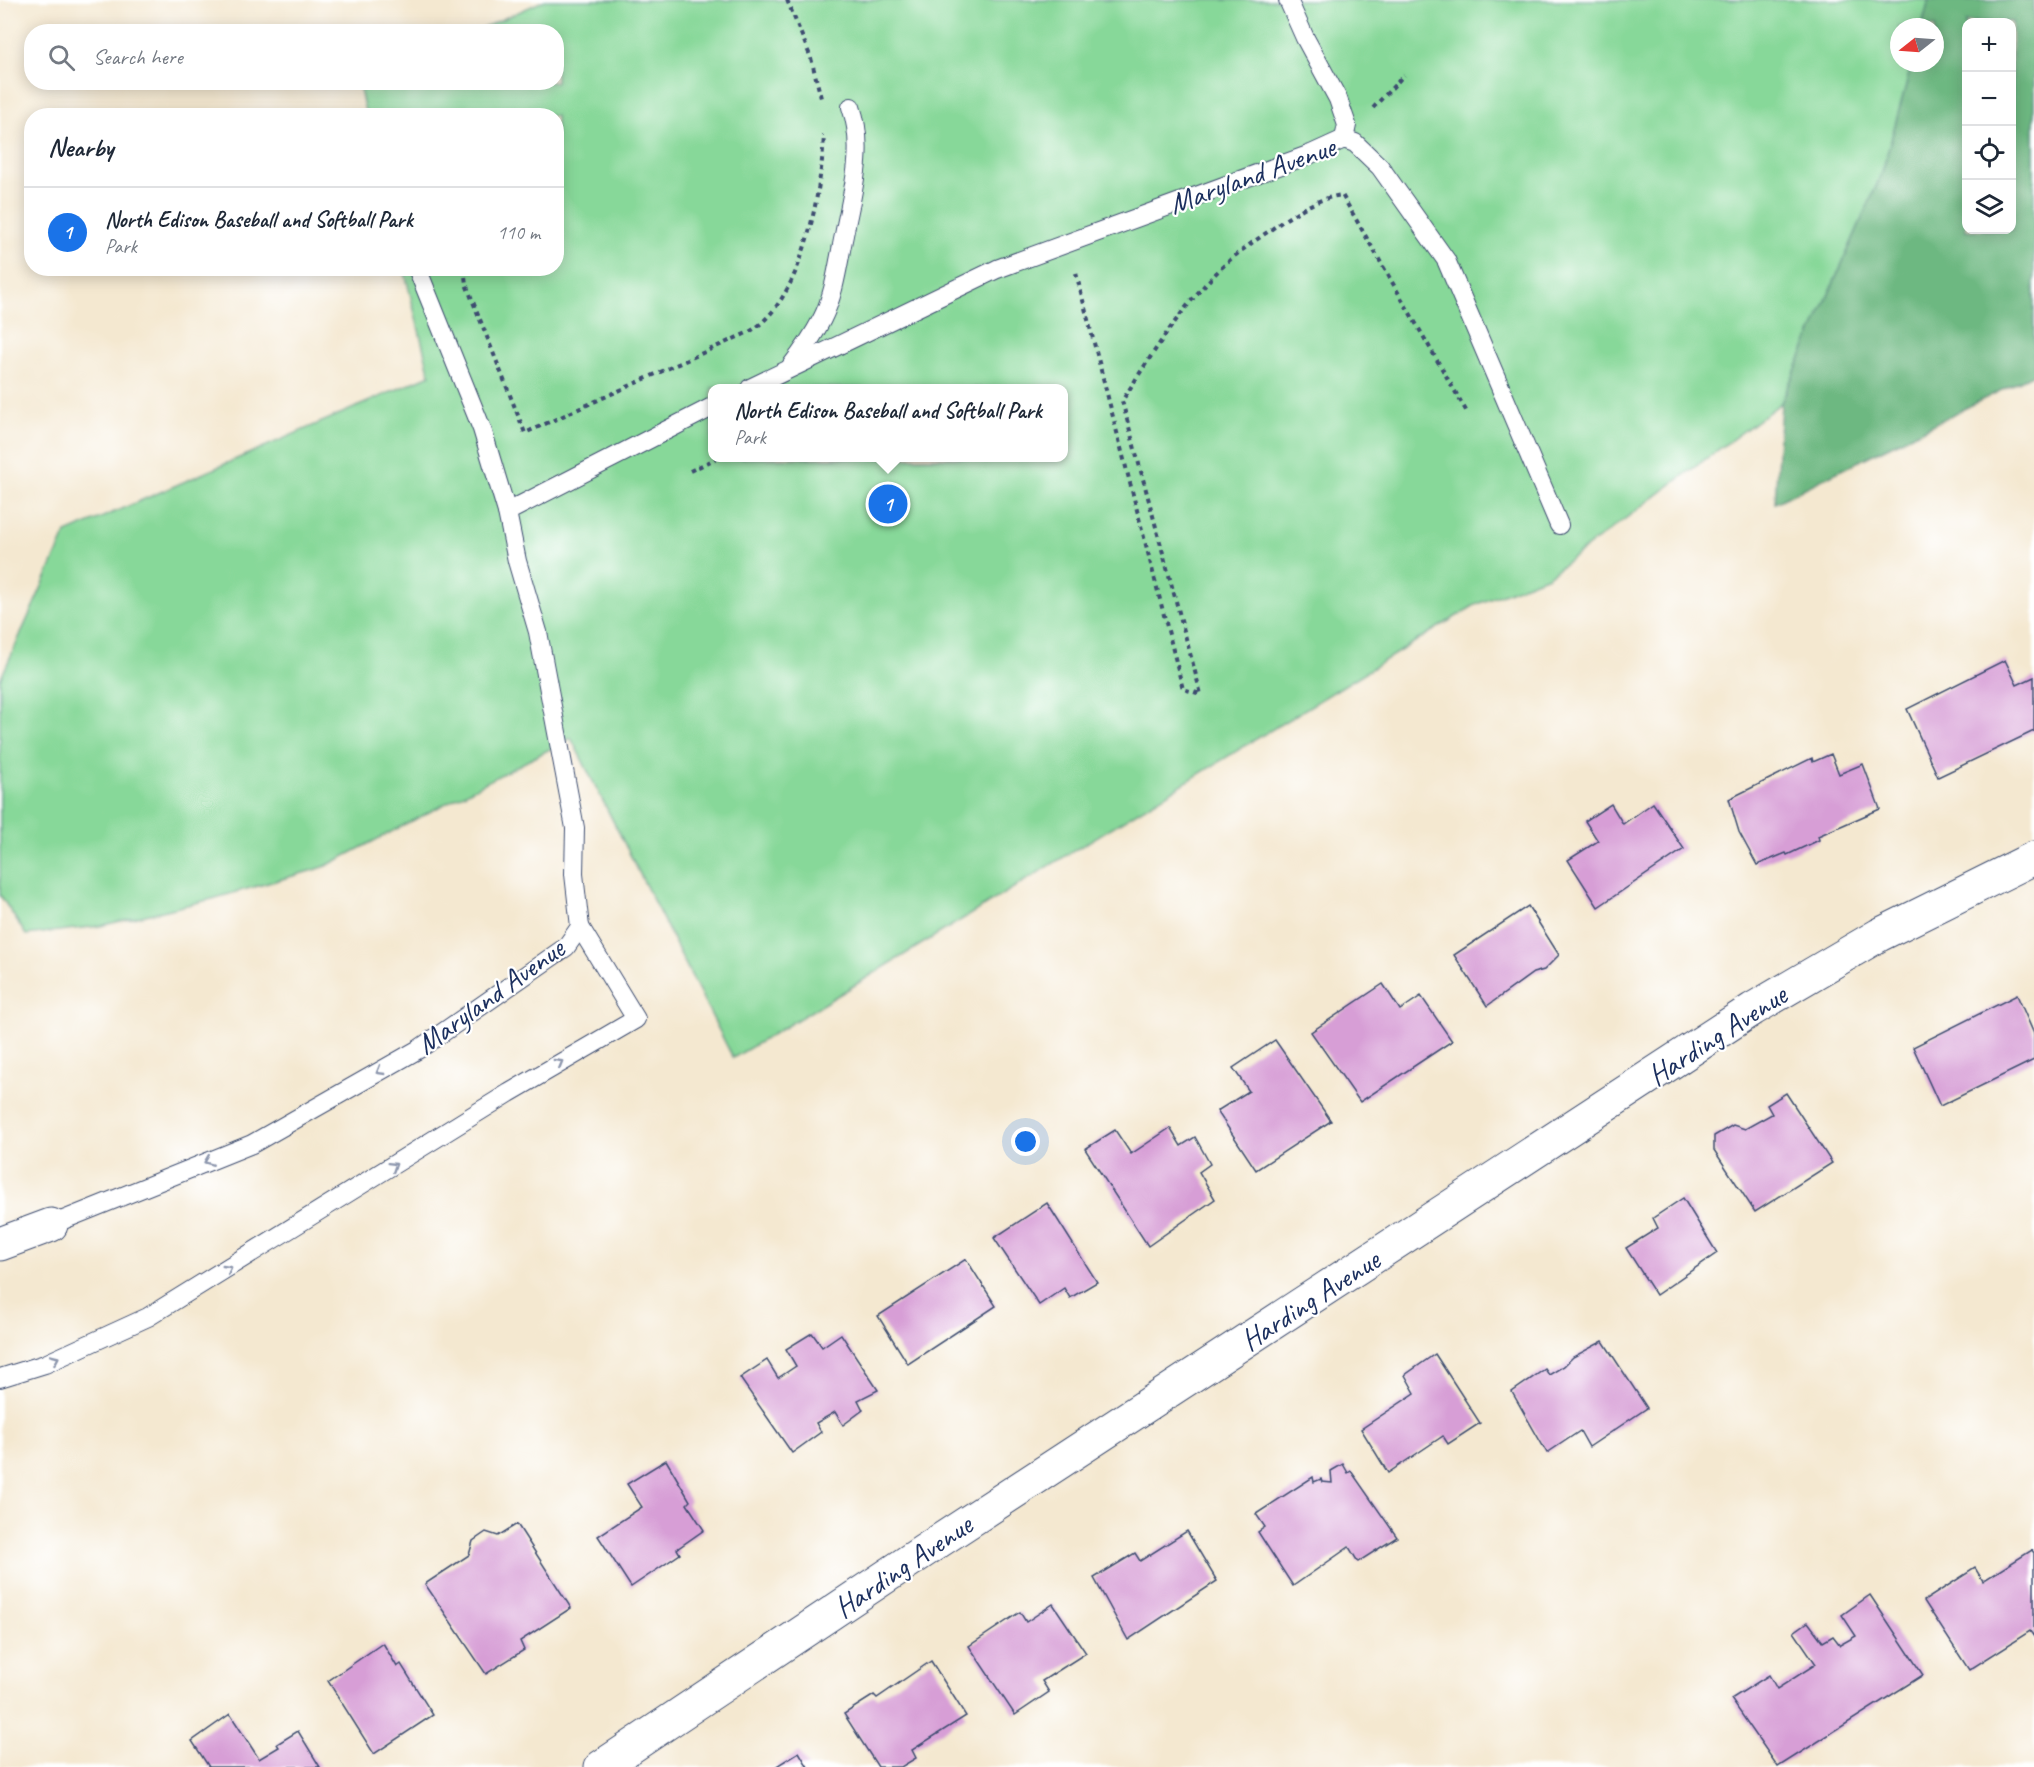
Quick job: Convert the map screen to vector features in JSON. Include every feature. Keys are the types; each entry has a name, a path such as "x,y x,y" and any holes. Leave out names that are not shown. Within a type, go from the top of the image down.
{"street":[{"name":"Harding Avenue","path":"601,1767 930,1547 1753,1009 1879,935 2034,858"},
{"name":"Maryland Avenue","path":"0,1244 51,1225"}],"lane":[{"path":"1288,0 1305,38 1338,99 1347,125 1344,139"},
{"path":"789,370 823,318 836,278 858,158 857,123 851,107"},
{"name":"Maryland Avenue","path":"759,384 997,269 1300,158 1344,139 1355,143 1380,166 1446,260 1559,525"},
{"name":"Maryland Avenue","path":"51,1225 263,1138 419,1049 566,946 580,927 574,874 575,828 538,632 517,561 507,512 482,429 420,276"},
{"path":"507,512 708,409"},
{"path":"0,1378 45,1364 148,1317 509,1093 636,1019 580,927"}],"path":[{"path":"787,0 811,58 822,104"},
{"path":"465,276 466,284 525,433 763,324 779,305 808,237 822,166 825,125"},
{"path":"1075,268 1183,689 1201,694 1122,401 1153,352 1188,304 1231,259 1312,203 1327,197 1342,195 1468,414"},
{"path":"690,471 709,462"}],"green space":[{"path":"545,0 1929,0 1924,18 1890,18 1890,72 1910,72 1882,173 1781,403 1548,576 1475,605 733,1058 571,738 324,867 212,899 100,926 26,935 0,895 0,680 66,533 430,375 406,276 564,276 564,108 364,108 360,90 564,90 564,24 492,24"},
{"path":"1929,0 2034,0 2034,374 1775,503 1781,403 1882,173 1910,72 1944,72 1944,18 1924,18"}],"building":[{"path":"2005,660 2017,685 2034,677 2034,731 1938,777 1907,709"},
{"path":"1831,754 1839,774 1863,764 1880,809 1818,836 1819,840 1787,855 1786,853 1757,865 1739,832 1729,799 1812,758 1813,762"},
{"path":"1653,803 1684,849 1598,907 1568,860 1598,841 1585,821 1611,804 1623,824"},
{"path":"1528,906 1559,955 1544,970 1533,973 1487,1006 1454,955"},
{"path":"1383,984 1400,1010 1421,996 1452,1041 1360,1102 1311,1032"},
{"path":"2017,995 2034,1034 2034,1060 1940,1106 1913,1047"},
{"path":"1275,1040 1331,1121 1256,1170 1217,1111 1249,1091 1233,1068"},
{"path":"1786,1093 1832,1163 1755,1212 1714,1150 1714,1136 1733,1125 1745,1129 1772,1114 1767,1105"},
{"path":"1170,1128 1181,1146 1195,1137 1210,1164 1199,1172 1215,1199 1148,1246 1085,1149 1115,1130 1131,1154"},
{"path":"1683,1198 1717,1253 1656,1295 1626,1248 1658,1228 1653,1218"},
{"path":"1047,1203 1097,1282 1070,1298 1064,1288 1039,1305 994,1238"},
{"path":"966,1259 996,1306 908,1364 878,1316"},
{"path":"812,1333 822,1347 841,1334 878,1390 858,1400 863,1410 843,1425 835,1412 816,1423 821,1432 792,1453 740,1378 767,1360 778,1378 796,1366 786,1349"},
{"path":"1603,1341 1647,1408 1589,1447 1580,1431 1547,1453 1512,1392 1545,1369 1549,1375 1573,1357"},
{"path":"1435,1354 1480,1423 1448,1444 1443,1436 1388,1473 1361,1429 1415,1393 1405,1375"},
{"path":"666,1460 690,1501 687,1504 704,1530 677,1549 680,1554 631,1587 598,1536 642,1507 627,1484"},
{"path":"1343,1464 1348,1473 1351,1471 1397,1537 1358,1562 1349,1547 1293,1586 1258,1532 1265,1527 1256,1514 1313,1477 1314,1482 1321,1479 1322,1482 1332,1483 1331,1471"},
{"path":"517,1524 571,1608 520,1641 524,1650 486,1674 425,1584 469,1555 473,1541 486,1532 498,1536"},
{"path":"1187,1531 1217,1581 1128,1640 1094,1578 1135,1553 1140,1561"},
{"path":"2032,1550 2034,1553 2034,1637 2030,1631 1969,1670 1924,1601 1975,1568 1983,1581"},
{"path":"1870,1595 1923,1675 1778,1767 1731,1699 1769,1675 1777,1689 1816,1664 1794,1632 1808,1622 1823,1642 1833,1636 1840,1645 1856,1636 1842,1615"},
{"path":"1053,1604 1086,1653 1042,1681 1049,1692 1015,1715 969,1646 1020,1612 1026,1622"},
{"path":"383,1643 397,1667 401,1664 433,1715 374,1754 328,1681"},
{"path":"931,1661 966,1716 912,1750 916,1758 901,1767 878,1767 844,1714 874,1695 877,1698"},
{"path":"230,1714 259,1759 279,1747 277,1744 298,1731 320,1767 209,1767 192,1741"},
{"path":"799,1752 808,1767 775,1767"}],"place":[{"name":"North Edison Baseball and Softball Park","path":"888,504"}]}
